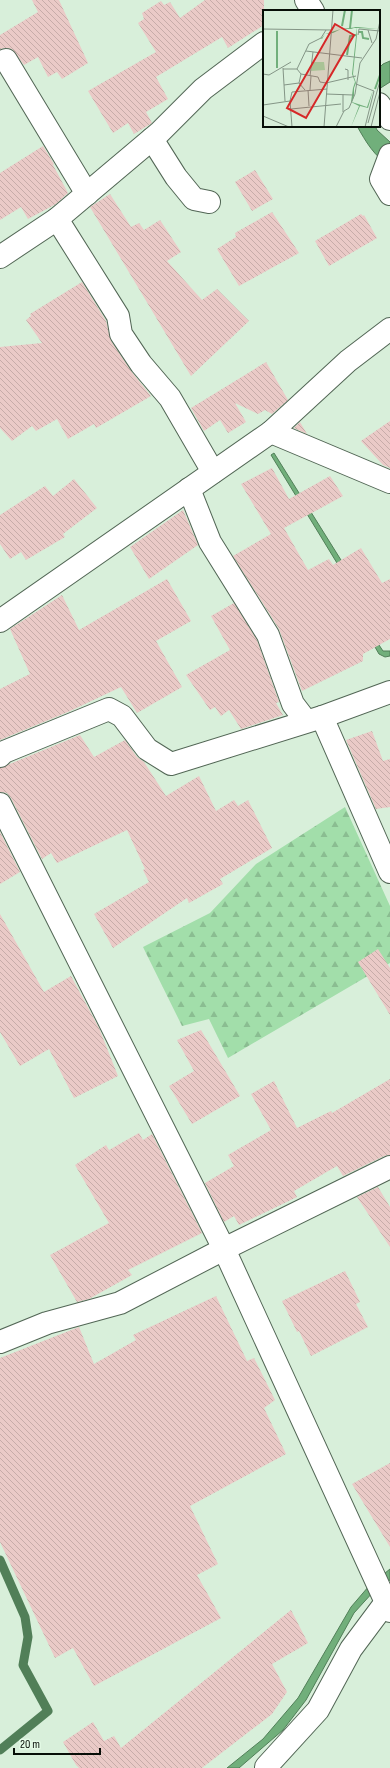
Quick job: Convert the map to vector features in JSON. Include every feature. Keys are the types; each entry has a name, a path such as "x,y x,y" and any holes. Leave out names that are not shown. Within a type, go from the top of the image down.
{"street":[{"path":"0,257 57,219 152,139 203,89 263,44"},
{"path":"6,60 87,194"},
{"path":"380,105 390,119"},
{"path":"152,139 176,177 194,199 209,202"},
{"path":"390,155 381,179 390,194"},
{"path":"57,219 118,316 122,334 142,364 170,398 213,472"},
{"path":"0,621 271,432 348,361 390,329"},
{"path":"271,432 390,482"},
{"path":"189,489 210,542 268,635 293,704 314,719 390,872"},
{"path":"0,756 4,752 109,709 122,716 147,749 171,764 314,719 390,692"},
{"path":"0,804 224,1249 388,1606 352,1649 318,1710 266,1767"},
{"path":"0,1342 48,1323 120,1303 224,1249 390,1167"}],"green space":[{"path":"345,807 390,906 390,963 228,1058 209,1019 182,1026 143,947 210,913 256,864"}],"shaded area":[{"path":"390,61 390,82 380,88 380,67"},
{"path":"358,127 376,127 390,142 390,166 379,158 367,143"},
{"path":"274,453 366,600 379,645 383,651 390,651 390,656 385,657 379,654 375,647 362,604 271,455"},
{"path":"390,1569 390,1580 374,1591 354,1613 306,1700 283,1730 239,1768 227,1768 263,1739 298,1698 351,1607 369,1586"}],"building":[{"path":"32,0 59,0 88,63 62,79 57,72 48,77 38,57 24,65 12,49 0,49 0,35 38,12"},
{"path":"205,0 264,0 263,26 228,48 222,37 156,77 168,99 146,112 152,123 134,134 128,123 113,133 88,91 156,52 138,23 144,19 142,13 161,1 164,5 170,2 180,18"},
{"path":"43,146 54,164 53,165 68,193 56,204 28,219 21,207 0,220 0,173"},
{"path":"255,170 273,199 252,211 235,182"},
{"path":"110,194 131,227 139,223 144,230 160,220 181,252 167,261 202,300 217,289 249,321 191,376 90,207"},
{"path":"272,212 299,253 239,286 217,249 236,237 235,233"},
{"path":"361,214 363,216 364,215 377,238 329,266 315,241"},
{"path":"82,282 106,321 111,341 131,371 151,396 96,428 94,424 68,439 57,419 36,431 32,426 12,441 0,428 0,347 42,343 26,320 31,316 30,314"},
{"path":"266,362 288,400 272,414 265,410 258,414 235,403 246,422 228,433 220,420 204,431 191,408"},
{"path":"390,421 390,468 383,465 361,441"},
{"path":"300,422 307,434 294,428"},
{"path":"272,468 289,499 330,476 343,496 284,528 308,570 329,559 333,565 361,548 382,583 390,579 390,639 363,654 363,661 302,691 279,629 233,556 271,534 241,484"},
{"path":"74,479 97,508 63,534 65,537 26,560 21,552 10,559 0,544 0,515 45,486 53,496"},
{"path":"183,510 198,545 149,579 130,547"},
{"path":"167,579 191,621 156,641 182,687 137,713 121,687 68,712 0,740 0,689 30,674 10,629 62,595 79,630"},
{"path":"234,603 257,640 279,702 276,703 283,715 241,729 229,710 221,716 215,707 210,710 186,675 230,650 211,616"},
{"path":"372,731 383,761 390,759 390,807 376,809 346,740"},
{"path":"80,735 94,757 125,740 137,757 144,762 166,796 199,776 216,811 234,800 238,806 248,800 272,848 220,879 223,884 189,903 187,898 113,948 94,914 149,882 143,870 145,869 127,830 57,863 51,853 42,859 11,798 7,793 0,792 0,768"},
{"path":"0,832 20,872 0,884"},
{"path":"0,914 44,992 71,976 99,1028 118,1076 74,1098 49,1049 20,1066 0,1032"},
{"path":"378,949 390,968 390,1015 358,962"},
{"path":"201,1030 240,1096 192,1124 169,1086 194,1071 177,1040"},
{"path":"390,1079 390,1155 384,1156 343,1176 337,1166 294,1191 297,1197 239,1225 234,1216 224,1222 205,1183 234,1166 228,1155 271,1130 251,1094 274,1081 297,1128 331,1111 332,1113"},
{"path":"139,1133 143,1140 152,1134 202,1233 128,1270 132,1275 89,1299 77,1302 50,1255 109,1223 75,1165 106,1145 109,1150"},
{"path":"378,1187 390,1207 390,1247 357,1197"},
{"path":"345,1271 360,1302 356,1304 368,1327 311,1356 282,1301"},
{"path":"216,1296 247,1361 254,1358 275,1400 264,1408 286,1454 190,1506 218,1564 197,1575 221,1618 94,1686 73,1648 55,1658 0,1542 0,1358 79,1327 94,1364 136,1340 133,1335"},
{"path":"390,1463 390,1547 352,1484"},
{"path":"291,1610 308,1643 272,1664 287,1692 272,1714 202,1768 79,1768 76,1765 63,1742 93,1722 104,1741 114,1736 121,1748"}],"waterway":[{"path":"0,1560 25,1617 28,1637 23,1665 48,1711 0,1750"}]}
